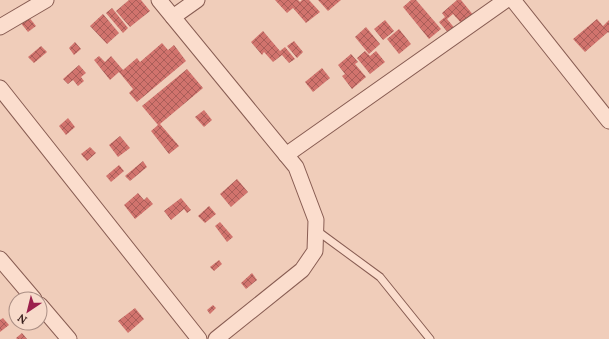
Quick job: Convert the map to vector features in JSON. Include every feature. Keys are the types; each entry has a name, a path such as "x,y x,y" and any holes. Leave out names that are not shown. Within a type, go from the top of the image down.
{"street":[{"path":"0,27 46,0"},
{"path":"160,0 296,167 316,220 315,251 302,270 216,339"},
{"path":"173,17 197,0"},
{"path":"286,155 506,0"},
{"path":"513,0 609,121"},
{"path":"0,88 200,339"},
{"path":"0,259 27,291"},
{"path":"48,315 69,339"}],"lane":[{"path":"316,229 380,277 430,339"}],"building":[{"path":"129,0 141,0 150,11 130,27 116,11"},
{"path":"275,0 298,0 300,2 302,0 309,0 320,12 306,23 293,8 287,13"},
{"path":"318,0 341,0 328,11"},
{"path":"411,0 416,0 441,29 429,39 403,7"},
{"path":"457,0 461,0 474,16 463,25 453,14 447,19 457,31 451,36 439,22 445,17 442,13"},
{"path":"112,8 128,28 123,33 106,13"},
{"path":"103,14 119,33 107,44 90,26"},
{"path":"28,16 36,26 28,32 20,22"},
{"path":"597,19 603,26 609,20 609,33 608,32 585,52 573,39"},
{"path":"385,20 394,31 383,40 374,29"},
{"path":"366,27 380,44 369,54 355,37"},
{"path":"399,29 411,44 399,54 387,39"},
{"path":"263,31 280,51 285,47 295,59 289,63 282,55 273,62 264,52 262,55 251,42"},
{"path":"294,41 303,52 297,58 287,46"},
{"path":"75,42 81,49 74,55 69,48"},
{"path":"162,43 168,50 174,45 186,61 137,102 129,93 133,89 119,72 110,80 94,60 99,56 105,62 111,56 123,70 137,58 140,62"},
{"path":"41,46 47,52 34,63 28,57"},
{"path":"365,51 370,56 376,51 385,62 370,74 357,58"},
{"path":"351,54 358,62 355,64 366,77 352,89 342,76 345,74 338,65"},
{"path":"79,65 86,73 81,77 84,81 78,86 73,80 68,84 63,79"},
{"path":"322,68 330,78 313,92 305,82"},
{"path":"187,69 203,88 160,124 179,146 169,154 151,131 158,125 142,106"},
{"path":"204,110 212,120 204,127 195,117"},
{"path":"68,118 75,127 66,135 59,126"},
{"path":"120,136 130,148 118,157 109,145"},
{"path":"90,147 96,153 87,161 81,154"},
{"path":"143,161 147,167 130,181 125,176"},
{"path":"119,165 124,171 111,182 106,176"},
{"path":"237,179 248,192 231,207 220,194"},
{"path":"138,193 144,200 147,197 153,204 135,219 124,205"},
{"path":"181,198 191,210 187,213 184,209 171,220 164,211"},
{"path":"209,206 216,214 205,223 198,216"},
{"path":"220,222 233,237 227,242 215,226"},
{"path":"219,260 222,264 214,271 210,267"},
{"path":"252,273 257,280 246,289 241,283"},
{"path":"213,305 216,308 210,314 207,310"},
{"path":"135,308 144,319 128,333 118,321"},
{"path":"3,318 8,326 0,332 0,320"},
{"path":"22,333 27,339 16,338"}]}
